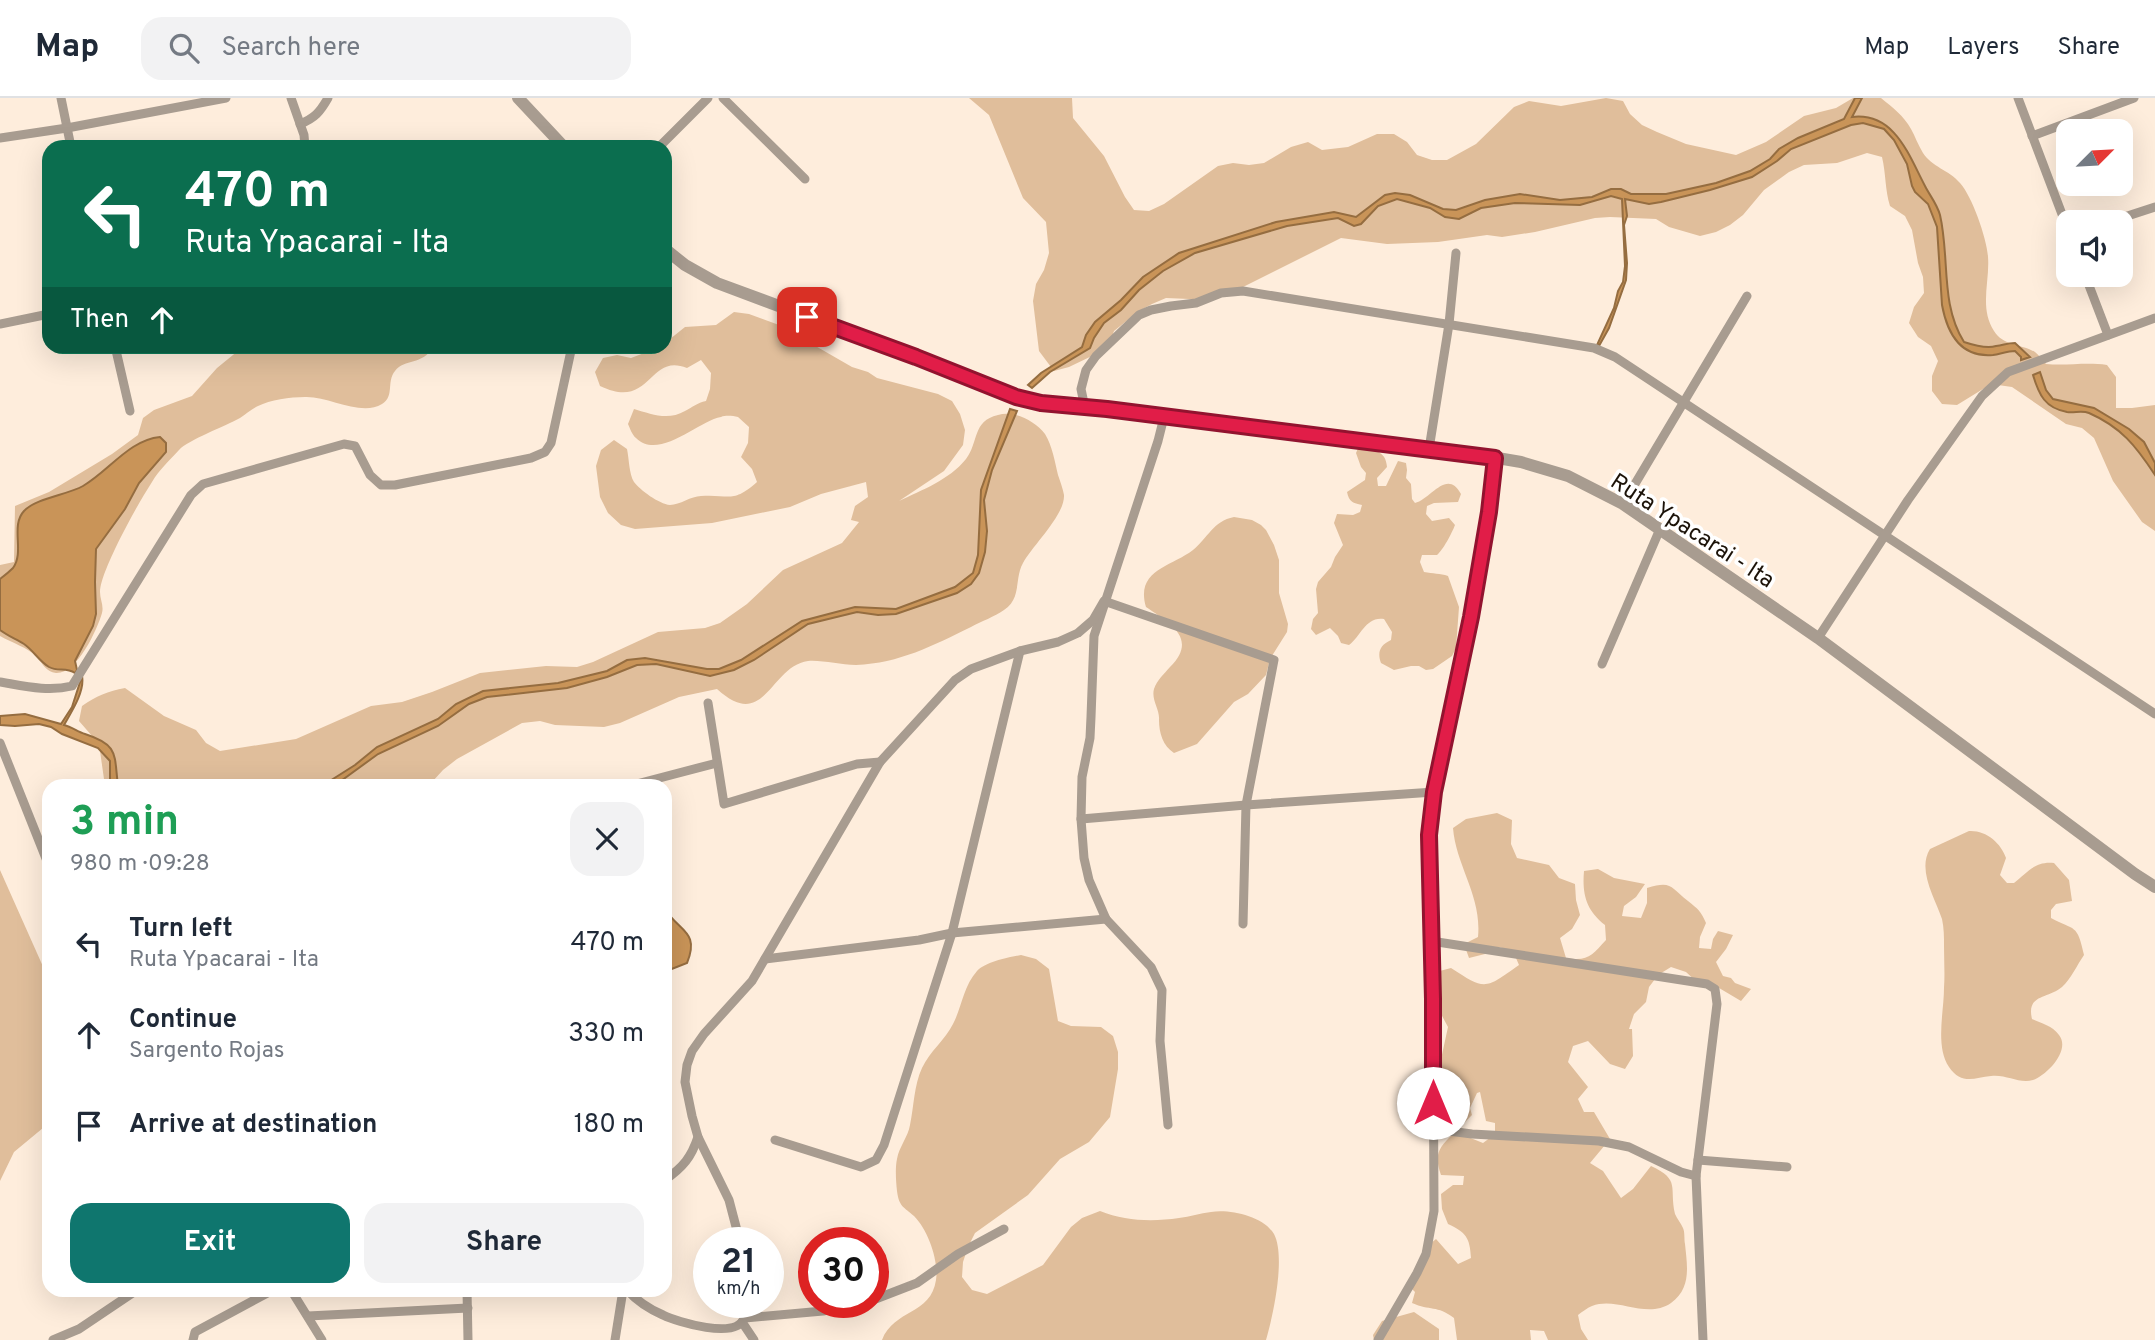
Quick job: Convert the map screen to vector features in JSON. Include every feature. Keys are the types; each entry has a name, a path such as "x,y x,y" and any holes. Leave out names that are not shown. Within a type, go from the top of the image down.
{"street":[{"path":"61,98 70,140"},
{"path":"0,138 226,98"},
{"path":"291,98 303,140"},
{"path":"300,124 319,114 328,98"},
{"path":"518,98 557,140"},
{"path":"666,140 708,98"},
{"path":"723,98 805,179"},
{"path":"2018,98 2060,210"},
{"path":"2032,136 2134,98"},
{"path":"2133,214 2155,207"},
{"path":"1429,449 1450,324 1456,253"},
{"name":"Ruta Ypacarai - Ita","path":"672,255 717,283 1016,397 1041,403 1495,458 1521,462 1568,476 1623,504 1818,638 2155,887"},
{"path":"2090,287 2108,335"},
{"path":"1085,408 1082,389 1086,370 1096,356 1139,315 1161,308 1196,303 1221,293 1243,291 1597,349 1615,357 2155,714"},
{"path":"1623,504 1747,296"},
{"path":"0,324 42,315"},
{"path":"1818,638 1982,396 2008,372 2155,318"},
{"path":"117,354 130,411"},
{"path":"0,682 46,689 72,686 191,495 204,484 344,444 355,446 370,475 381,485 395,485 531,458 545,452 551,443 570,354"},
{"path":"1164,417 1104,601 1093,645 1091,717 1082,778 1081,819 1089,880 1106,919 1151,967 1162,990 1160,1041 1168,1125"},
{"path":"1378,1340 1426,1254 1434,1211 1429,835 1434,792 1471,617 1489,512 1495,458"},
{"path":"1602,664 1660,529"},
{"path":"736,1227 729,1200 698,1137 685,1082 692,1051 752,981 880,762 955,680 971,669 1020,651 1058,642 1078,633 1093,620 1104,601"},
{"path":"1104,601 1273,660 1246,805 1243,924"},
{"path":"775,1140 861,1167 876,1160 888,1132 951,933 1020,651"},
{"path":"708,703 724,804 857,764 880,762"},
{"path":"0,743 42,848"},
{"path":"656,779 717,763"},
{"path":"1081,819 1434,792"},
{"path":"765,959 919,940 951,933 1106,919"},
{"path":"1431,941 1707,984 1715,989 1717,1004 1696,1175 1703,1340"},
{"path":"1433,1129 1472,1134 1598,1141 1629,1147 1681,1172 1696,1175"},
{"path":"672,1175 693,1153 698,1137"},
{"path":"1698,1160 1787,1167"},
{"path":"889,1294 917,1283 958,1254 1004,1229"},
{"path":"57,1339 79,1329 127,1297"},
{"path":"192,1340 195,1332 260,1297"},
{"path":"296,1297 322,1340"},
{"path":"467,1297 468,1340"},
{"path":"615,1340 624,1297"},
{"path":"634,1297 645,1306 677,1321 725,1329 738,1326 743,1320 798,1313"},
{"path":"308,1316 467,1308"},
{"path":"743,1320 754,1340"}],"shaded area":[{"path":"969,98 1072,98 1073,118 1104,156 1125,197 1134,210 1149,211 1164,204 1218,166 1264,163 1291,147 1308,142 1322,150 1348,147 1377,134 1394,134 1407,142 1417,155 1432,160 1447,160 1476,144 1514,107 1529,101 1561,106 1606,98 1623,101 1630,114 1642,125 1686,144 1736,155 1766,142 1804,116 1836,108 1853,98 1881,98 1905,120 1927,158 1965,189 1985,240 1988,266 1987,313 1998,336 2030,349 2046,364 2107,365 2116,377 2116,408 2155,405 2155,531 2142,522 2113,481 2094,438 2082,428 2066,424 2012,387 1998,385 1983,389 1957,405 1942,404 1932,391 1932,376 1938,361 1931,346 1918,337 1909,323 1914,307 1924,293 1923,277 1912,230 1905,216 1890,206 1882,157 1867,153 1837,163 1804,165 1764,190 1743,215 1730,225 1700,236 1669,227 1656,219 1610,217 1502,237 1487,235 1438,242 1387,244 1341,238 1213,300 1166,298 1152,304 1114,331 1109,345 1096,354 1054,371 1039,351 1033,301 1036,284 1049,253 1046,222 1023,198 989,115"},
{"path":"1855,98 1862,98 1852,117 1867,117 1879,121 1899,138 1937,207 1943,231 1948,296 1956,327 1964,342 1988,347 2015,343 2030,357 2021,360 2015,351 1982,355 1964,348 1957,341 1947,325 1942,305 1937,227 1928,204 1915,192 1907,164 1894,140 1884,129 1863,123 1851,125 1791,149 1752,177 1661,202 1649,204 1625,199 1626,280 1609,328 1599,346 1597,345 1623,282 1625,266 1622,199 1611,196 1580,205 1515,203 1481,208 1459,219 1445,217 1430,208 1397,199 1378,206 1361,224 1354,226 1338,218 1287,226 1195,253 1163,271 1139,290 1121,310 1104,323 1090,348 1050,372 1032,388 1028,385 1041,373 1082,347 1095,322 1143,277 1179,253 1276,222 1334,212 1356,217 1385,195 1395,193 1410,195 1443,209 1456,210 1485,200 1520,194 1560,200 1592,197 1611,189 1621,189 1631,194 1666,194 1716,183 1750,171 1798,138 1844,119"},
{"path":"734,312 749,314 779,325 852,367 877,378 938,394 952,401 965,430 963,445 944,471 899,501 952,473 966,459 980,427 990,418 1004,414 1017,415 1041,429 1051,448 1064,493 1063,503 1054,521 1023,563 1016,594 1010,605 996,615 929,647 887,661 856,665 808,661 795,665 757,701 746,704 733,701 717,689 679,697 620,723 604,727 555,725 540,721 522,723 457,759 435,779 104,779 99,744 79,721 82,706 108,692 125,688 164,716 196,730 206,743 220,751 296,739 371,706 402,702 480,673 546,666 577,667 658,632 705,628 720,623 747,604 783,570 842,543 859,522 851,520 855,506 868,497 866,482 821,494 790,507 712,523 635,529 621,525 608,513 600,497 596,466 601,450 614,440 627,449 634,482 650,496 666,504 674,505 697,496 736,496 757,482 752,469 741,457 748,443 749,427 738,417 725,416 712,420 667,443 656,445 645,444 631,431 628,424 634,409 660,416 672,416 706,401 711,373 701,360 687,368 674,365 664,368 640,387 630,391 617,392 600,386 595,372 603,358 617,355 631,358 642,354 672,354 672,337 685,327 716,325"},
{"path":"234,354 428,354 395,371 388,397 382,404 364,408 305,397 274,401 258,406 179,450 161,469 120,538 104,574 100,592 102,610 85,650 64,671 56,673 47,669 29,650 0,636 0,565 14,562 15,506 49,492 112,454 138,435 143,418 154,410 192,396 217,368"},
{"path":"2040,372 2046,390 2053,399 2094,408 2129,429 2144,442 2155,463 2155,475 2134,446 2100,418 2084,412 2059,410 2048,404 2033,375"},
{"path":"1010,409 1017,411 992,470 984,500 987,531 979,573 971,584 957,593 896,614 857,612 808,624 754,660 734,670 710,676 656,664 637,665 567,688 487,697 469,704 438,726 378,754 344,779 333,779 377,747 438,719 456,704 483,691 558,683 607,671 627,660 645,658 719,669 741,660 802,621 855,607 896,609 955,587 973,573 978,555 981,490"},
{"path":"160,437 166,443 166,452 139,483 125,509 96,549 96,614 93,626 75,661 77,670 75,673 49,667 24,644 0,630 0,579 16,562 20,517 36,503 69,492 93,480 139,444"},
{"path":"1359,446 1378,452 1386,461 1387,467 1377,478 1378,486 1386,486 1398,461 1406,463 1406,478 1411,484 1412,499 1415,503 1445,484 1456,487 1461,494 1458,502 1427,506 1426,514 1432,521 1449,518 1455,525 1439,553 1422,555 1420,562 1424,572 1448,576 1459,607 1456,648 1452,656 1433,669 1411,666 1394,670 1381,663 1380,649 1391,640 1392,632 1384,619 1368,624 1349,645 1341,643 1330,628 1316,635 1311,629 1313,619 1318,613 1318,582 1331,567 1343,545 1334,523 1337,514 1353,515 1360,512 1362,505 1352,502 1347,492 1365,480 1366,473 1356,453"},
{"path":"1234,517 1252,520 1261,525 1274,545 1279,560 1279,593 1288,624 1287,632 1270,659 1266,675 1248,694 1234,702 1197,744 1174,753 1164,743 1153,693 1159,680 1178,657 1182,648 1181,639 1171,625 1146,607 1146,585 1157,571 1193,550 1216,526"},
{"path":"82,676 80,694 64,725 96,738 109,747 115,758 117,779 110,779 110,761 98,748 39,724 0,725 0,716 25,714 61,724 72,707"},
{"path":"1497,813 1512,820 1511,844 1517,858 1549,865 1559,878 1575,884 1580,915 1572,929 1560,938 1566,958 1585,958 1606,940 1605,925 1589,907 1584,887 1584,871 1598,869 1614,878 1645,884 1636,897 1624,906 1622,916 1641,918 1647,903 1647,888 1666,885 1697,908 1706,923 1699,948 1711,949 1718,931 1733,935 1716,962 1723,976 1751,989 1741,1001 1714,985 1698,983 1686,972 1671,967 1658,975 1649,987 1646,1002 1634,1014 1629,1029 1632,1029 1633,1056 1625,1069 1610,1064 1588,1041 1573,1046 1568,1062 1588,1087 1578,1099 1584,1112 1594,1112 1610,1139 1590,1163 1603,1171 1621,1198 1633,1189 1651,1166 1667,1176 1672,1185 1675,1214 1684,1230 1687,1260 1685,1283 1678,1297 1671,1303 1652,1309 1602,1304 1590,1307 1578,1315 1581,1329 1588,1340 1548,1340 1544,1331 1530,1330 1531,1340 1457,1340 1454,1318 1443,1311 1412,1303 1415,1292 1411,1288 1424,1249 1436,1239 1458,1264 1471,1258 1466,1236 1448,1224 1442,1209 1441,1194 1453,1185 1463,1185 1464,1176 1441,1175 1439,1152 1453,1134 1483,1143 1495,1134 1495,1123 1486,1121 1480,1092 1470,1108 1472,1115 1460,1127 1443,1122 1438,1073 1448,1027 1433,999 1436,972 1451,968 1472,981 1485,984 1492,983 1519,965 1513,951 1499,947 1469,958 1464,944 1478,937 1478,922 1473,895 1453,828 1466,819"},
{"path":"1969,831 1987,835 2000,847 2006,858 2000,875 2007,883 2014,883 2032,868 2047,863 2054,863 2069,880 2072,901 2056,904 2051,910 2051,918 2074,929 2084,955 2062,987 2039,998 2032,1005 2032,1019 2054,1029 2062,1041 2060,1055 2051,1068 2033,1080 1997,1076 1963,1078 1949,1067 1942,1049 1944,929 1928,884 1926,857 1930,849"},
{"path":"0,870 42,964 42,1129 14,1152 0,1181"},
{"path":"672,919 689,938 691,944 687,963 672,969"},
{"path":"1021,955 1036,959 1049,969 1058,1021 1071,1026 1101,1027 1113,1036 1118,1052 1118,1069 1110,1117 1089,1142 1060,1159 1028,1195 975,1233 963,1262 962,1277 972,1290 987,1294 1043,1265 1071,1227 1082,1218 1100,1211 1129,1219 1149,1220 1219,1211 1246,1215 1269,1228 1277,1244 1279,1271 1266,1340 882,1340 895,1322 927,1300 936,1280 936,1264 928,1237 919,1222 901,1204 896,1183 897,1159 909,1129 919,1075 925,1062 953,1024 977,971 991,963"},
{"path":"1414,1312 1439,1329 1439,1340 1374,1340 1373,1335 1382,1321"}],"route":[{"path":"807,317 1016,397 1041,403 1495,458 1489,512 1471,617 1434,792 1429,835 1433,1103"}]}
